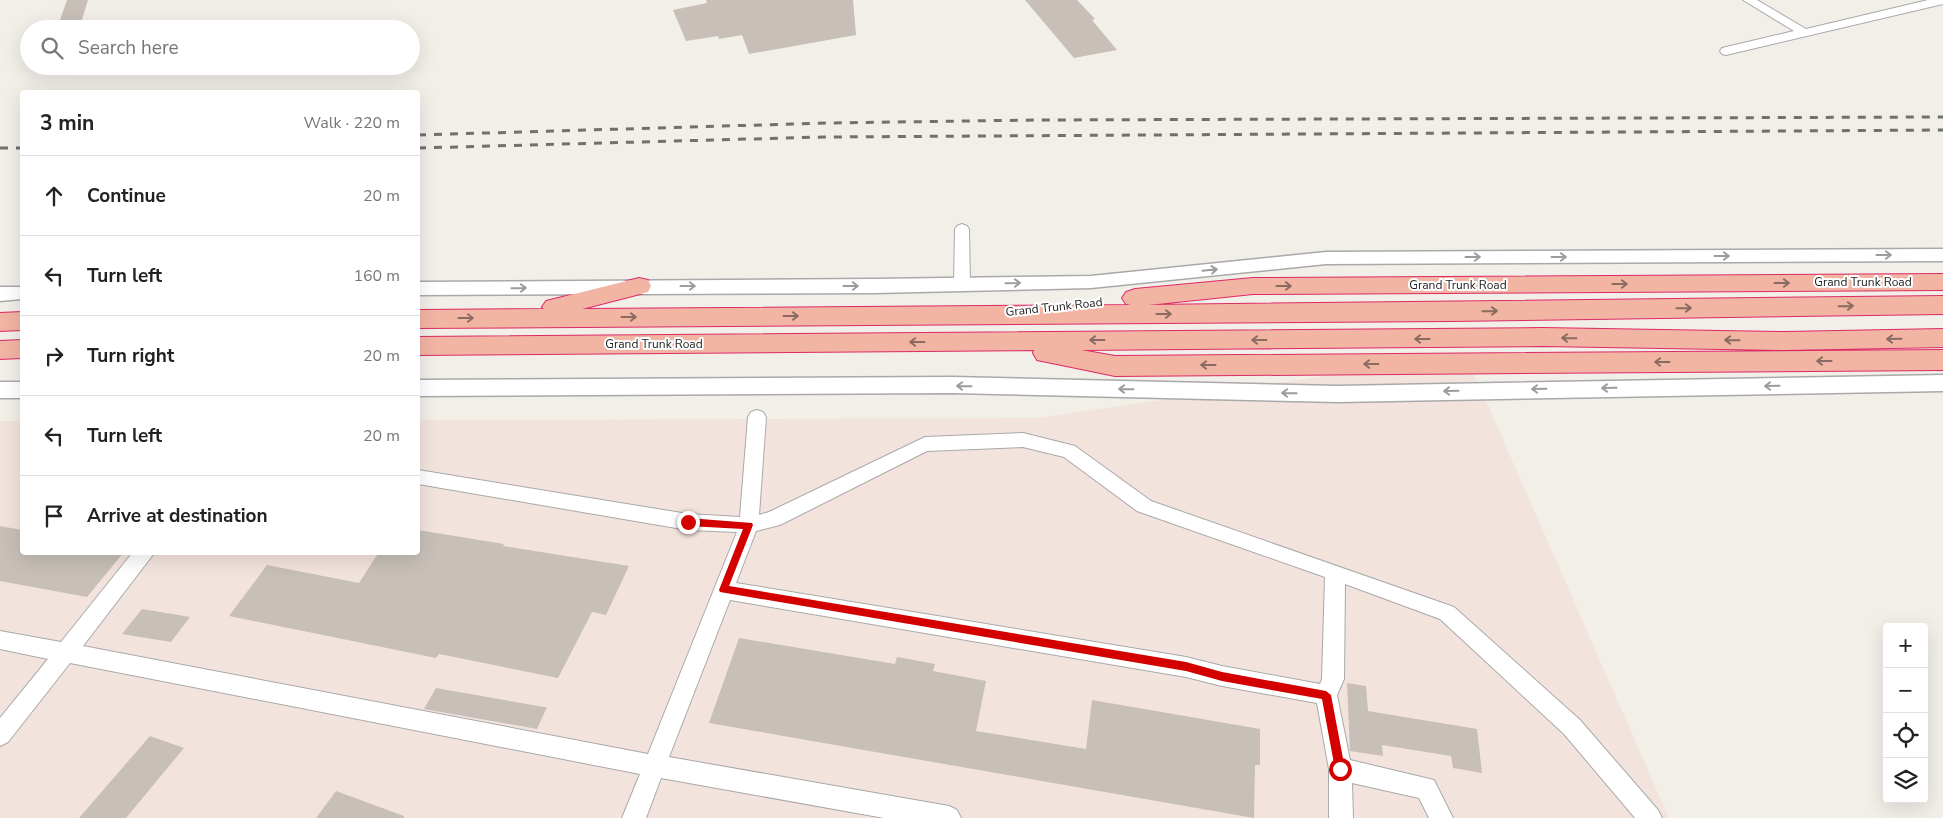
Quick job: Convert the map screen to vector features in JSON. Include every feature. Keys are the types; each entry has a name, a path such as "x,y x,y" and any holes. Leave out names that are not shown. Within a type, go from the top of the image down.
{"highway":[{"name":"Grand Trunk Road","path":"974,315 1253,286 1943,282"},
{"path":"510,318 639,286"},
{"name":"Grand Trunk Road","path":"420,318 1451,312 1943,305"},
{"path":"0,322 20,321"},
{"name":"Grand Trunk Road","path":"420,346 1471,338 1785,341 1943,338"},
{"name":"Grand Trunk Road","path":"980,341 1116,366 1943,360"},
{"path":"0,350 20,349"}],"street":[{"path":"1749,0 1805,33"},
{"path":"1726,51 1943,0"},
{"path":"962,230 962,284"},
{"path":"420,289 1091,282 1326,258 1943,255"},
{"path":"0,294 20,294"},
{"path":"420,388 952,385 1338,394 1943,383"},
{"path":"0,390 20,390"},
{"path":"634,818 748,525 757,417"},
{"path":"420,477 688,522 748,525 773,520 925,444 1023,440 1068,451 1144,506 1447,613 1572,727 1650,818"},
{"path":"0,735 143,555"},
{"path":"1335,572 1333,679 1326,695 1340,769 1342,818"},
{"path":"723,590 1186,667 1222,676 1326,695"},
{"path":"0,640 655,766 949,818"},
{"path":"1340,769 1426,788 1441,818"}],"shaded area":[{"path":"1463,356 1480,387 1669,818 0,818 0,421 20,421 20,555 420,555 420,420 1037,418"}],"building":[{"path":"67,0 88,0 82,20 60,20"},
{"path":"706,0 853,0 856,35 749,54 742,35 719,39 718,36 686,41 673,10 707,3"},
{"path":"1025,0 1077,0 1095,19 1092,20 1117,50 1074,58"},
{"path":"0,526 20,530 20,555 122,555 87,597 0,581"},
{"path":"420,530 629,566 606,615 592,612 558,678 439,654 436,658 229,616 267,565 359,583 377,555 420,555"},
{"path":"142,609 190,617 171,642 122,634"},
{"path":"739,638 895,664 897,657 935,664 933,671 986,681 976,731 1086,749 1092,700 1260,729 1260,765 1255,765 1254,818 709,723"},
{"path":"1347,683 1366,686 1368,711 1477,729 1482,773 1453,768 1451,756 1382,745 1383,756 1350,751"},
{"path":"436,688 547,707 537,729 424,709"},
{"path":"150,736 184,748 126,818 79,818"},
{"path":"336,791 404,816 404,818 316,818"}],"railway":[{"path":"420,135 827,123 1037,120 1943,117"},
{"path":"420,148 823,137 1943,130"},
{"path":"0,148 20,148"}],"route":[{"path":"688,522 748,525 723,590 1186,667 1222,676 1326,695 1340,769"}]}
